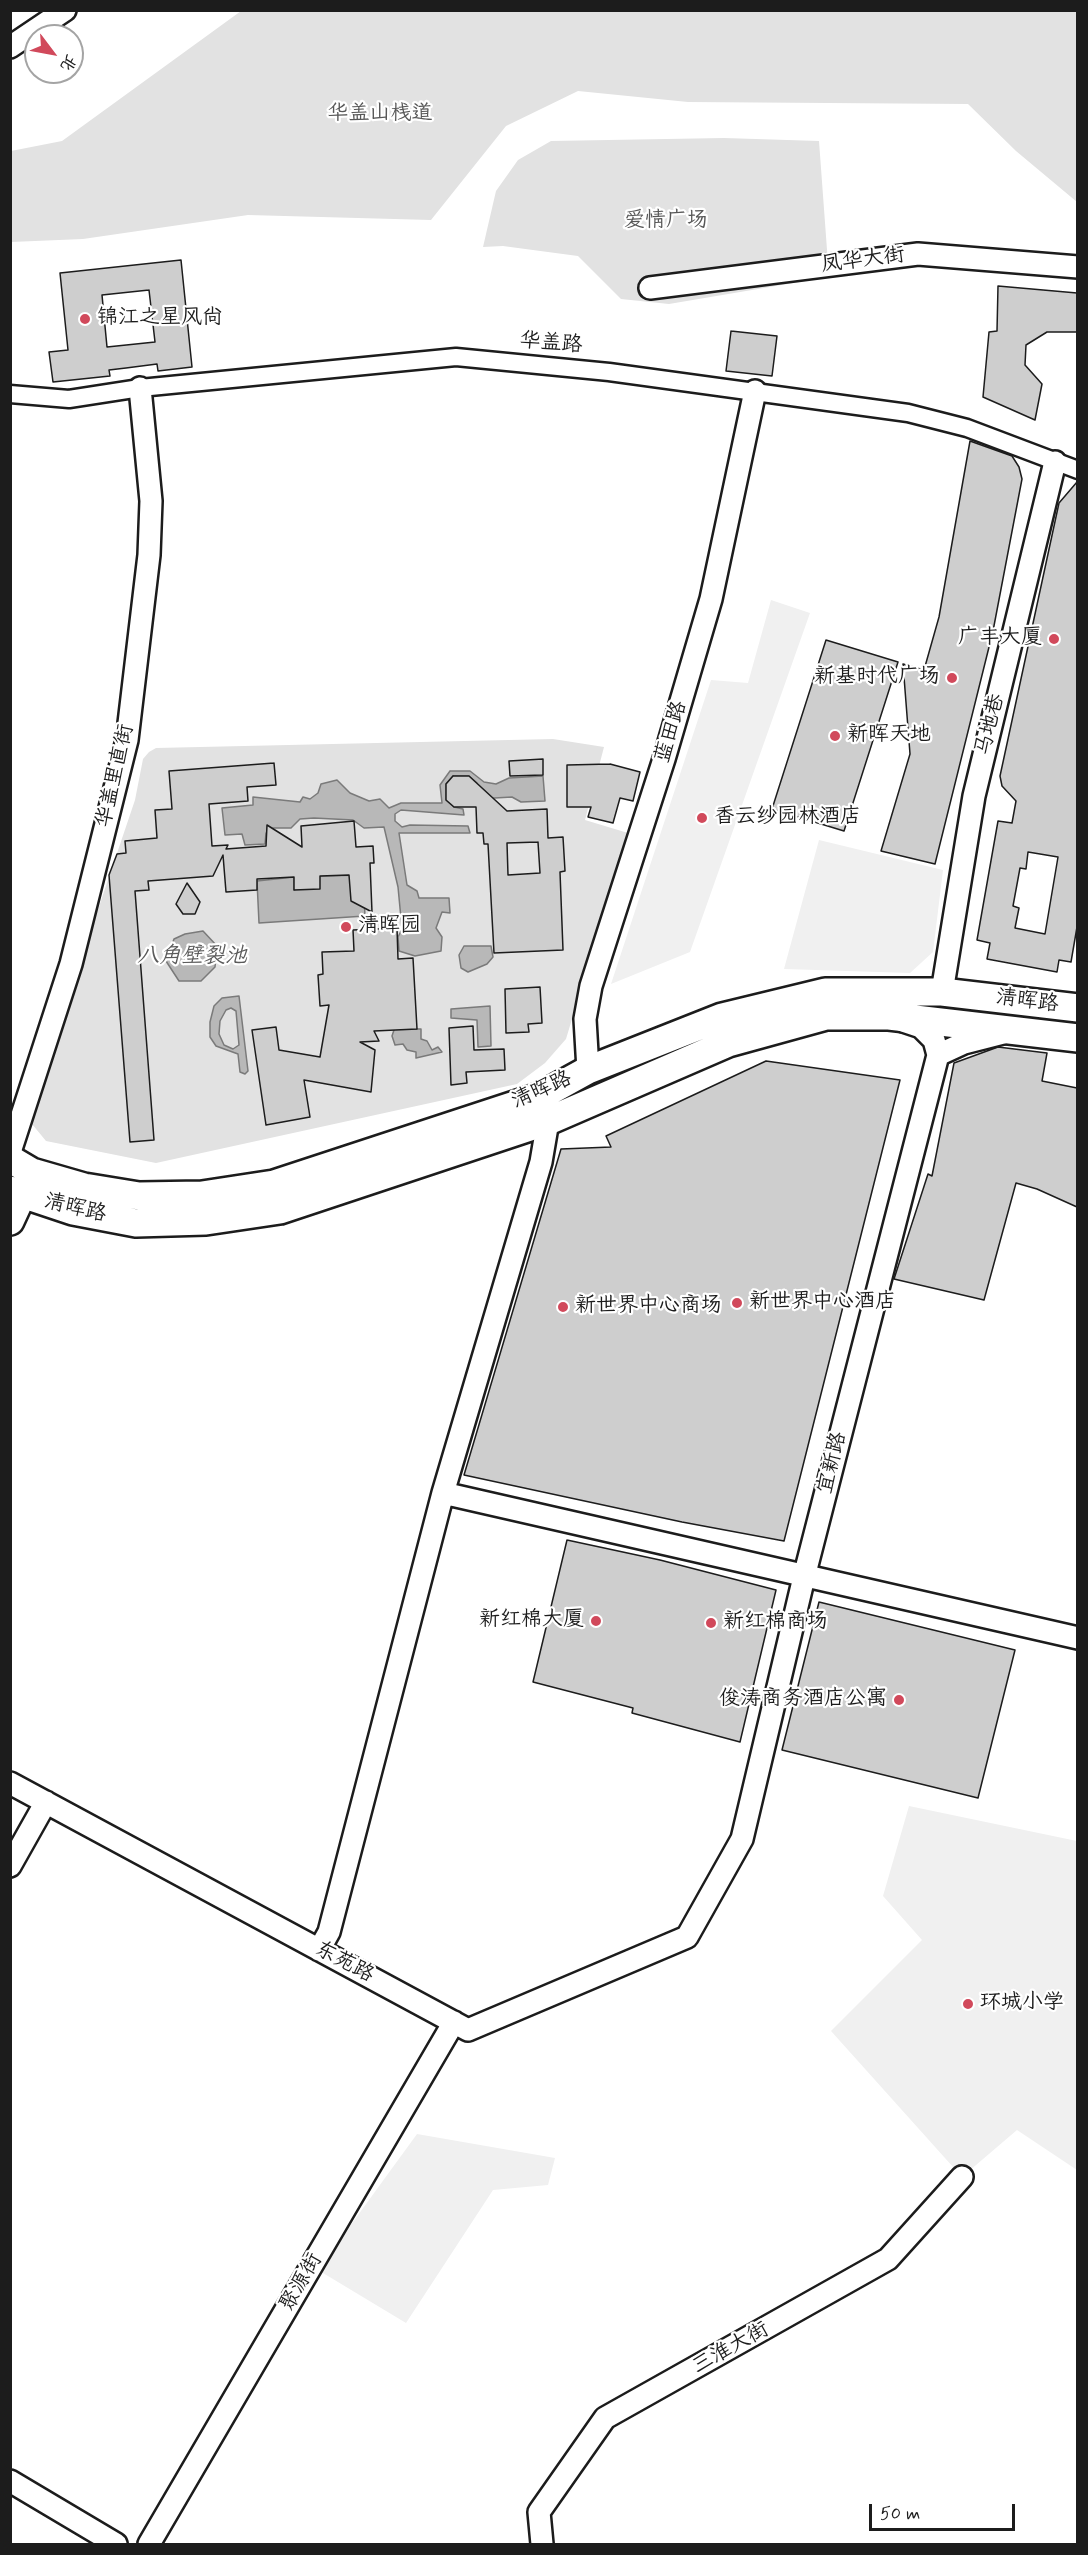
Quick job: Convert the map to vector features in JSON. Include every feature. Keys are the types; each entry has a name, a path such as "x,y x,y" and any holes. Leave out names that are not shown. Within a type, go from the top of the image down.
{"street":[{"path":"10,47 65,10"},
{"name":"凤华大街","path":"650,288 918,254 1077,267"},
{"name":"华盖路","path":"10,394 69,399 140,388 456,357 609,372 908,413 967,428 1077,470"},
{"name":"华盖里直街","path":"10,1152 71,964 127,740 149,544 151,501 140,388"},
{"name":"蓝田路","path":"588,1071 585,1019 591,986 664,759 711,599 755,391"},
{"name":"马地巷","path":"942,992 974,796 1055,462"},
{"name":"清晖路","path":"19,1180 139,1196 202,1195 274,1184 539,1096 588,1071 722,1017 825,992 942,992 1077,1008"},
{"name":"清晖路","path":"19,1180 74,1211 136,1222 206,1221 280,1210 548,1121 728,1042 826,1016 888,1016 1077,1038"},
{"path":"888,1016 921,1027 934,1040 938,1054 964,1043 1013,1031"},
{"name":"宜新路","path":"687,1937 742,1839 804,1576 938,1054"},
{"path":"319,1950 329,1932 444,1493 541,1162 548,1121"},
{"path":"10,1221 19,1180"},
{"path":"444,1493 1077,1638"},
{"name":"东苑路","path":"10,1783 468,2030 687,1937"},
{"path":"10,1866 46,1802"},
{"name":"聚源街","path":"150,2544 454,2022"},
{"name":"三淮大街","path":"542,2544 539,2512 605,2418 888,2259 962,2177"},
{"path":"10,2481 116,2544"}],"shaded area":[{"name":"香云纱园林酒店","path":"771,600 810,613 690,952 611,984 711,680 748,683"},
{"path":"819,840 943,870 933,952 910,973 784,969"},
{"name":"环城小学","path":"909,1806 1077,1841 1077,2170 1017,2130 962,2177 831,2031 922,1940 883,1896"},
{"path":"417,2134 555,2158 548,2185 493,2190 406,2323 318,2270"}],"green space":[{"name":"华盖山栈道","path":"241,11 1077,11 1077,202 1016,151 968,104 688,102 578,91 506,126 431,220 248,215 83,239 11,242 11,151 62,141"},
{"name":"爱情广场","path":"724,138 819,141 829,277 669,304 621,299 578,256 503,246 483,247 496,191 518,160 551,141"},
{"name":"清晖园","path":"553,739 604,747 585,820 628,833 566,1039 545,1063 517,1084 156,1163 46,1141 32,1124 60,1022 135,800 143,759 149,752 156,748"}],"water":[{"path":"450,771 470,771 484,782 496,784 509,778 543,776 545,801 521,802 512,797 477,799 477,783 469,776 453,776 446,784 446,800 454,807 463,809 464,815 401,810 395,814 395,821 402,827 410,825 468,826 470,833 399,833 407,885 417,891 419,898 449,898 450,913 442,912 436,928 442,937 441,951 415,956 399,951 398,937 402,929 398,887 384,827 364,828 353,820 314,818 300,819 291,828 273,828 266,833 265,844 245,845 242,834 225,835 222,808 253,805 253,797 300,802 303,797 310,799 318,793 321,784 337,780 350,793 369,801 380,799 389,808 401,803 442,803 440,785"},
{"path":"363,875 365,916 259,923 257,881 294,877 294,890 320,876"},
{"name":"八角壁裂池","path":"203,931 217,946 215,967 201,981 179,981 166,961 174,939 185,934"},
{"path":"464,946 491,946 493,957 487,964 468,972 461,968 459,955"},
{"path":"239,996 248,1071 245,1074 240,1072 238,1054 216,1046 210,1037 210,1022 214,1006 222,998","holes":["231,1008 236,1011 239,1045 233,1049 224,1045 219,1034 220,1021 226,1010"]},
{"path":"490,1006 491,1046 478,1047 477,1020 451,1018 451,1009"},
{"path":"401,1009 405,1029 421,1029 421,1039 427,1041 432,1050 438,1047 442,1052 416,1058 416,1052 407,1050 403,1044 395,1045 392,1036"}],"building":[{"name":"锦江之星风尚","path":"181,260 192,367 158,371 157,364 109,370 110,376 53,382 49,352 68,350 60,273","holes":["149,290 155,342 107,347 102,295"]},
{"path":"998,286 1077,293 1077,332 1047,332 1026,345 1025,365 1042,384 1035,420 983,397 989,332 997,331"},
{"path":"731,331 777,336 772,376 726,371"},
{"name":"新基时代广场","path":"970,441 1012,456 1019,467 1022,479 993,631 935,864 881,851 910,754 903,664 924,670 939,617"},
{"path":"1077,482 1077,927 1071,962 1059,960 1057,972 987,959 990,943 977,940 998,821 1012,823 1016,801 1002,786 1000,776 1059,503","holes":["1028,852 1058,857 1045,934 1015,928 1019,908 1013,906 1020,868 1026,869"]},
{"name":"新晖天地","path":"826,640 898,662 844,831 772,809"},
{"path":"543,759 543,775 510,776 509,761"},
{"path":"274,763 276,785 247,787 248,801 209,804 212,846 228,845 226,849 266,846 267,825 302,847 301,826 354,821 356,847 373,846 374,863 370,863 372,912 351,901 349,875 320,876 320,889 294,890 294,877 257,879 257,890 226,892 223,855 213,876 148,881 149,890 135,891 154,1140 130,1142 109,875 117,854 126,853 125,841 157,838 155,810 172,809 169,771"},
{"path":"610,764 640,772 633,801 620,798 613,823 588,817 591,807 567,807 567,765"},
{"path":"453,776 469,776 507,811 547,809 548,838 563,837 565,871 560,872 563,950 494,953 488,844 484,844 483,833 477,833 476,807 454,807 446,800 446,784","holes":["538,842 540,873 508,875 507,843"]},
{"path":"187,883 200,902 195,914 183,914 176,904"},
{"path":"397,928 398,959 413,958 417,1029 374,1031 379,1041 360,1042 375,1050 371,1092 304,1080 310,1117 266,1125 252,1030 276,1027 279,1050 320,1057 329,1005 320,1006 318,975 323,974 322,952 354,951 353,930"},
{"path":"540,987 542,1023 528,1024 529,1032 506,1033 505,989"},
{"path":"473,1026 474,1050 504,1049 505,1070 466,1072 467,1083 451,1085 449,1028"},
{"path":"998,1047 1047,1053 1042,1081 1077,1088 1077,1207 1037,1189 1016,1183 984,1300 894,1279 928,1174 932,1176 954,1063"},
{"name":"新世界中心酒店","path":"766,1061 900,1080 784,1541 682,1522 464,1475 561,1149 611,1147 606,1136"},
{"path":"567,1540 660,1560 776,1590 740,1742 632,1713 633,1708 533,1682"},
{"name":"俊涛商务酒店公寓","path":"819,1602 1015,1650 978,1798 782,1750"}],"place":[{"name":"锦江之星风尚","path":"85,319"},
{"name":"广丰大厦","path":"1054,639"},
{"name":"新基时代广场","path":"952,678"},
{"name":"新晖天地","path":"835,736"},
{"name":"香云纱园林酒店","path":"702,818"},
{"name":"清晖园","path":"346,927"},
{"name":"新世界中心酒店","path":"737,1303"},
{"name":"新世界中心商场","path":"563,1307"},
{"name":"新红棉大厦","path":"596,1621"},
{"name":"新红棉商场","path":"711,1623"},
{"name":"俊涛商务酒店公寓","path":"899,1700"},
{"name":"环城小学","path":"968,2004"}]}
